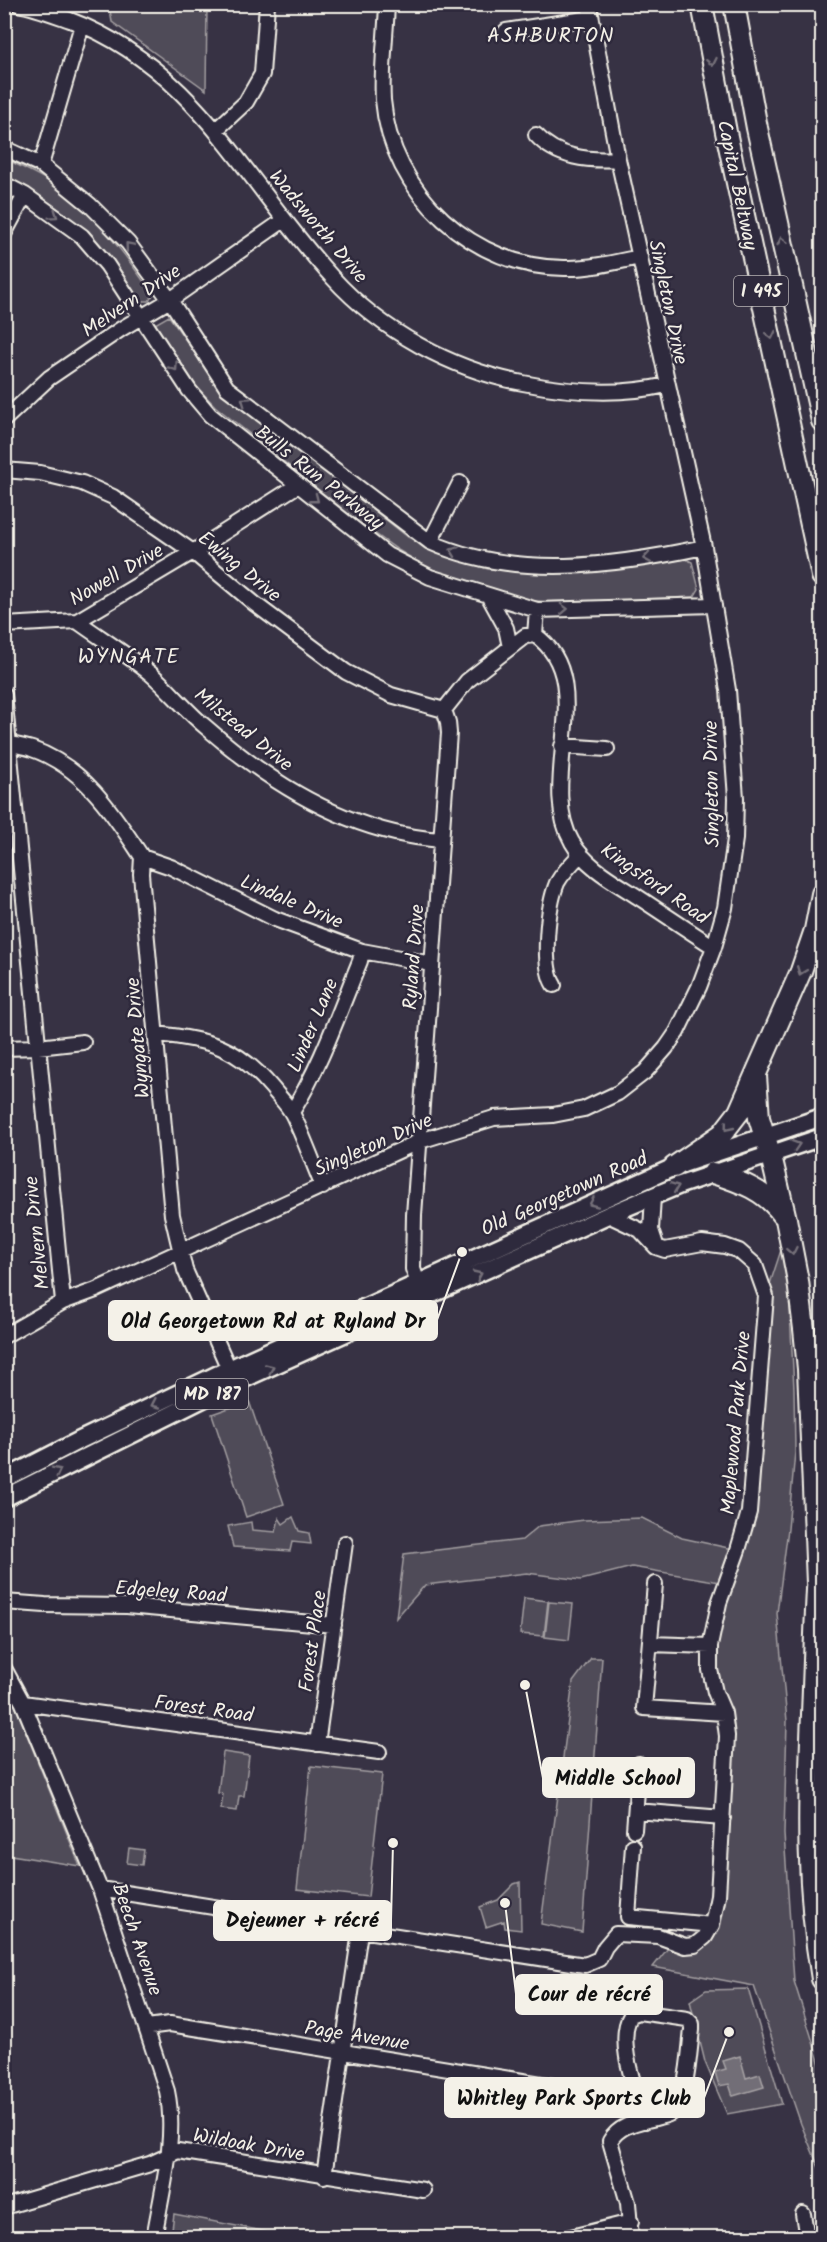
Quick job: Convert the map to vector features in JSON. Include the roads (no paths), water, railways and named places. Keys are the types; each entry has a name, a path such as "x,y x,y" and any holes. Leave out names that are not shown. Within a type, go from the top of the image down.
{"highway":[{"name":"Capital Beltway","path":"702,4 724,122 822,576"},
{"name":"Capital Beltway","path":"734,4 757,128 822,421"},
{"path":"674,1167 725,1131 739,1112 801,971 822,894"},
{"path":"756,1076 756,1101 786,1219 798,1281 808,1369 817,1583"},
{"path":"713,1173 752,1187 765,1195 774,1202 786,1219"},
{"path":"822,1484 808,1848 815,1936 822,1979"}],"main road":[{"name":"Old Georgetown Road","path":"421,1291 713,1173 822,1117"},
{"name":"Old Georgetown Road","path":"4,1479 78,1441 232,1376 421,1291 674,1167 768,1144 822,1137"},
{"name":"Old Georgetown Road","path":"4,1498 232,1376"}],"street":[{"name":"Wadsworth Drive","path":"18,4 50,12 82,25 125,47 159,71 216,130 284,220 333,278 367,309 416,344 462,366 504,380 558,390 596,393 648,389 667,385"},
{"path":"216,130 246,102 261,74 267,4"},
{"path":"387,4 383,100 393,145 409,179 427,203 454,230 484,249 531,265 567,268 640,257"},
{"path":"506,31 590,11"},
{"name":"Singleton Drive","path":"4,1336 63,1302 96,1290 420,1141 494,1118 553,1115 584,1109 618,1093 645,1072 677,1032 699,987 714,948 725,908 735,839 736,798 728,690 704,547 618,159 590,11"},
{"path":"41,165 82,25"},
{"path":"536,135 544,143 565,155 602,160 618,159"},
{"name":"Bulls Run Parkway","path":"4,148 41,165 90,205 128,243 170,300 227,388 270,418 430,542 480,560 543,566 601,564 645,559 704,547"},
{"name":"Bulls Run Parkway","path":"4,184 26,195 82,236 107,265 189,390 210,415 387,555 430,577 537,610 714,605"},
{"path":"4,234 26,195"},
{"name":"Melvern Drive","path":"4,420 49,378 170,300 284,220"},
{"name":"Ewing Drive","path":"4,470 40,473 82,483 113,497 193,552 255,604 346,672 391,695 444,710"},
{"path":"430,542 460,483"},
{"name":"Nowell Drive","path":"4,625 77,621 193,552 298,485"},
{"path":"489,597 506,628 510,647"},
{"path":"444,710 467,681 525,636 535,635 537,610"},
{"name":"Milstead Drive","path":"77,621 151,674 205,727 288,790 371,826 423,839 441,840"},
{"name":"Kingsford Road","path":"535,635 551,648 564,676 565,699 559,806 565,829 581,854 600,871 714,948"},
{"name":"Melvern Drive","path":"4,694 63,1302"},
{"name":"Ryland Drive","path":"421,1291 413,1269 414,1215 449,733 444,710"},
{"path":"7,743 32,749 78,776 102,799 142,857"},
{"path":"562,746 607,749"},
{"path":"554,985 549,977 548,966 548,931 552,902 564,871 581,854"},
{"name":"Lindale Drive","path":"142,857 171,867 275,919 362,951 432,964"},
{"name":"Wyngate Drive","path":"142,857 141,874 172,1215 185,1270 232,1376"},
{"name":"Linder Lane","path":"292,1112 317,1064 360,961 362,951"},
{"path":"156,1034 194,1038 228,1050 258,1072 292,1112 323,1187"},
{"path":"4,1048 82,1042"},
{"path":"653,1196 651,1230 656,1247"},
{"path":"608,1215 640,1230 656,1247"},
{"name":"Maplewood Park Drive","path":"656,1247 665,1250 702,1243 725,1246 739,1251 755,1265 766,1296 749,1512 720,1603 710,1647 710,1670 724,1713 727,1736 718,1896 712,1926"},
{"name":"Forest Place","path":"317,1744 345,1543"},
{"path":"655,1584 644,1708 724,1713"},
{"name":"Edgeley Road","path":"4,1602 127,1606 334,1625"},
{"path":"650,1644 710,1647"},
{"name":"Beech Avenue","path":"4,1668 22,1703 100,1889 162,2073 171,2107 167,2156 154,2238"},
{"name":"Forest Road","path":"22,1703 380,1752"},
{"path":"634,1830 639,1764"},
{"path":"636,1811 723,1818"},
{"path":"100,1889 360,1932 585,1965 599,1959 604,1947 616,1934 658,1936 685,1946 695,1945 705,1937 712,1926 628,1917 633,1846"},
{"path":"324,2176 360,1932"},
{"path":"631,2238 628,2203 610,2141 623,2127 645,2121 670,2114 683,2092 692,2027 687,2019 639,2012 632,2014 627,2021 626,2054 645,2121"},
{"name":"Page Avenue","path":"147,2027 170,2024 560,2087"},
{"name":"Wildoak Drive","path":"4,2206 150,2164 178,2151 423,2190"},
{"path":"803,2214 807,2238"},
{"path":"567,2238 631,2222"}],"place":[{"name":"Old Georgetown Rd at Ryland Dr","path":"462,1252"},
{"name":"Middle School","path":"525,1685"},
{"name":"Dejeuner + récré","path":"393,1843"},
{"name":"Cour de récré","path":"505,1903"},
{"name":"Whitley Park Sports Club","path":"729,2032"}],"district":[{"name":"ASHBURTON","path":"551,35"},
{"name":"WYNGATE","path":"129,656"}]}
